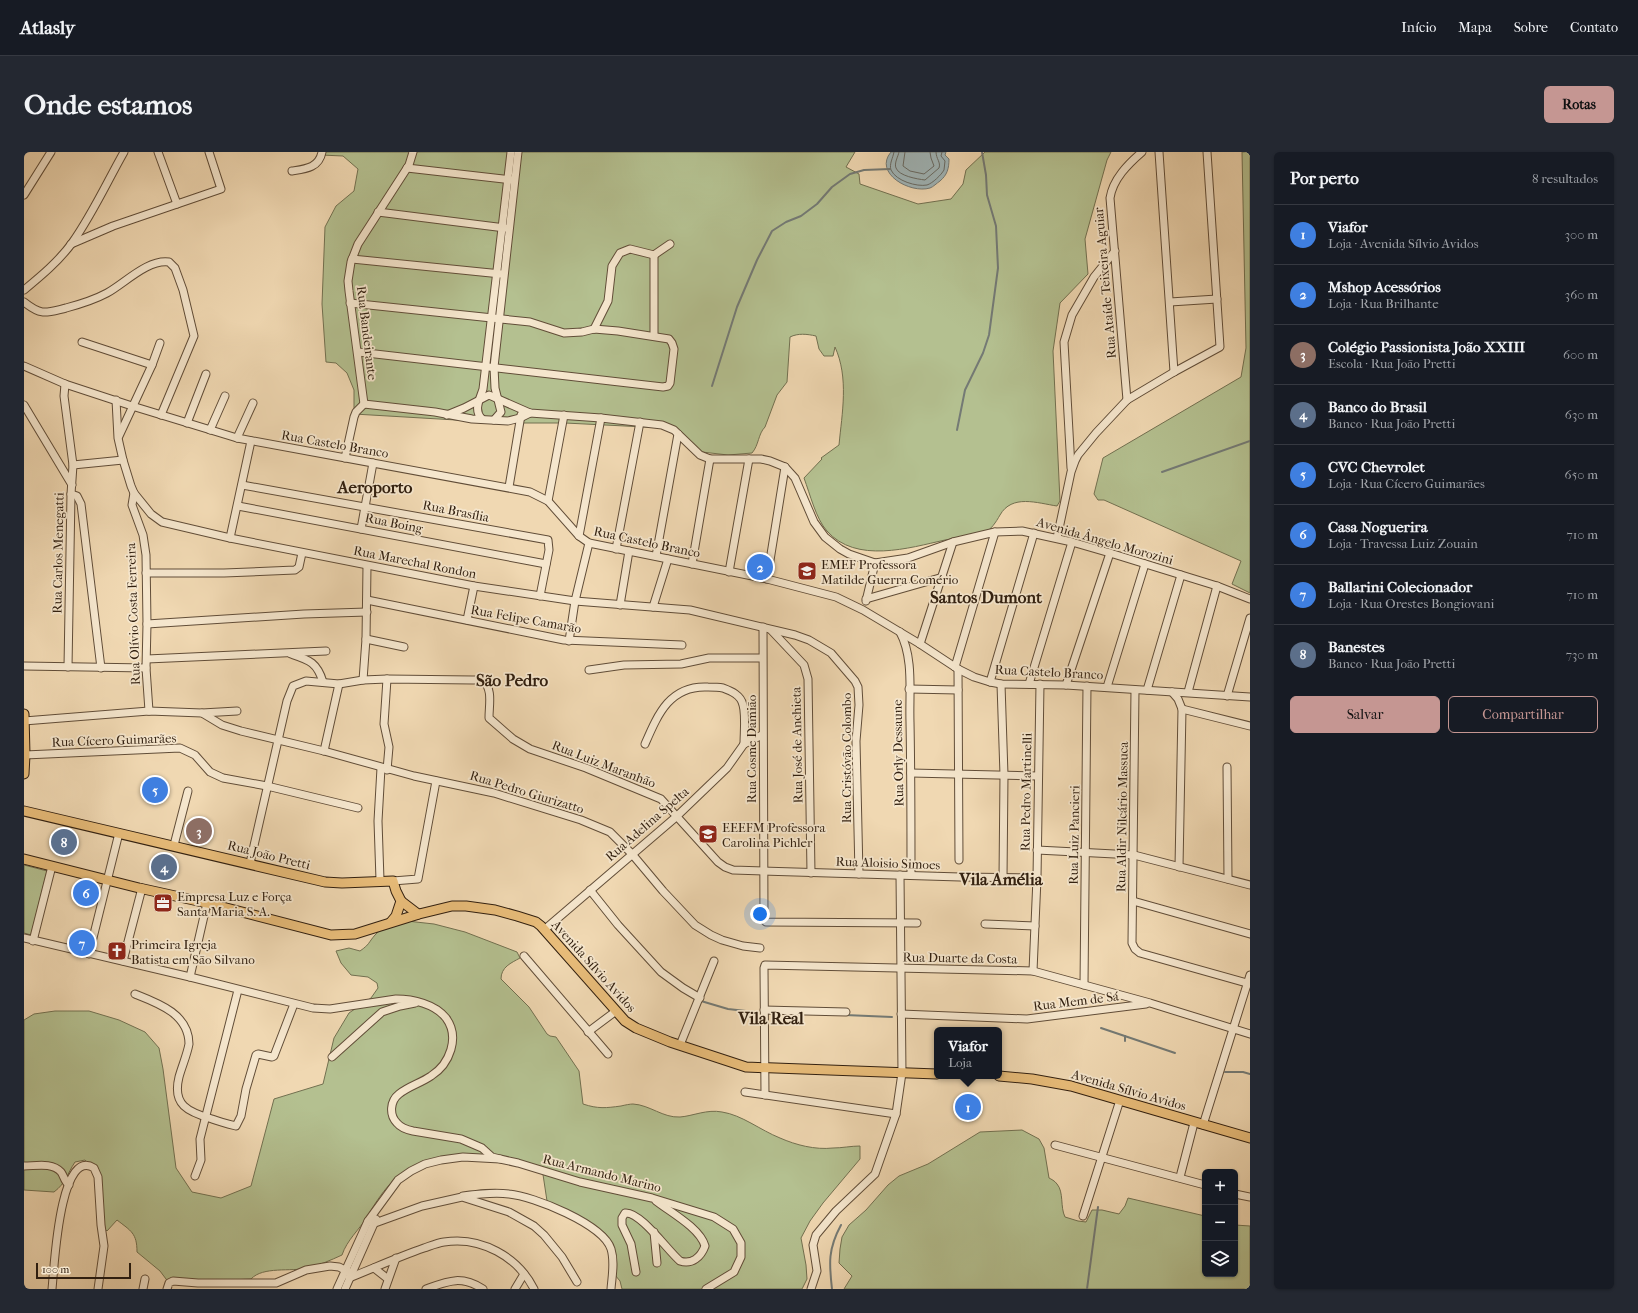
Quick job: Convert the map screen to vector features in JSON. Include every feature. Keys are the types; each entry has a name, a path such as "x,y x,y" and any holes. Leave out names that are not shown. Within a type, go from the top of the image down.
{"main road":[{"path":"24,714 26,755 24,768"},
{"name":"Rua João Pretti","path":"24,811 174,845 325,882 342,883 380,880 393,881"},
{"name":"Avenida Sílvio Avidos","path":"24,859 207,903 331,935 355,934 390,922 441,908 466,906 495,910 536,922 625,1021 636,1028 680,1045 738,1065 765,1068 934,1074"},
{"path":"393,881 401,901 418,914"},
{"path":"390,922 396,916 401,901"},
{"name":"Avenida Sílvio Avidos","path":"1002,1076 1032,1079 1071,1086 1250,1138"}],"street":[{"path":"24,290 49,269 80,232 124,152"},
{"path":"158,152 177,204"},
{"path":"71,244 114,226 221,189 209,152"},
{"path":"292,171 311,168 319,160 322,152"},
{"name":"Rua Bandeirante","path":"364,404 348,281 352,259 358,244 407,168 413,152"},
{"path":"482,419 477,411 477,406 480,399 485,366 490,318 500,274 511,180 511,152"},
{"path":"511,180 518,152"},
{"name":"Rua Ataíde Teixeira Aguiar","path":"1127,400 1110,198 1115,182 1126,167 1142,152"},
{"path":"1159,152 1174,372"},
{"path":"1057,538 1071,472 1078,455 1127,400 1174,372 1219,349 1220,345 1207,152"},
{"path":"24,195 52,153"},
{"path":"407,168 511,180"},
{"path":"378,212 506,228"},
{"path":"594,329 608,301 612,266 620,253 630,249 654,255 670,244"},
{"path":"1071,472 1064,342 1072,315 1094,277 1115,251"},
{"path":"654,255 654,336"},
{"path":"352,259 500,274"},
{"path":"24,302 37,312 48,312 71,307 92,300 108,292 148,266 161,261 169,262 175,268 183,290 194,336 161,415"},
{"path":"494,420 501,412 494,388 494,367 499,319 500,274"},
{"path":"1170,302 1217,299"},
{"path":"350,303 539,324 564,333 582,332 594,329 654,336 669,340 673,346 670,383 665,387 358,352"},
{"path":"82,342 152,365"},
{"path":"118,438 152,365 160,344"},
{"name":"Rua Castelo Branco","path":"24,366 65,384 237,438 530,492 548,501 579,536 589,544 668,558 767,579 836,597 863,610 957,668 974,677 990,682 1001,684 1066,684 1250,697"},
{"path":"187,423 206,374"},
{"path":"65,384 64,396 73,465 72,485"},
{"path":"210,430 225,396"},
{"path":"447,415 489,396 497,398 521,414"},
{"name":"Rua Marechal Rondon","path":"116,400 118,438 123,460 134,494 151,514 162,522 302,553 474,586 576,601 695,611 763,627"},
{"path":"237,438 253,403"},
{"path":"345,458 354,417 356,412 364,404 435,412 467,419 508,421 521,414 530,413 601,418 662,425 678,434 700,455 710,459 749,459 770,461 785,467 767,579"},
{"name":"Rua Carlos Menegatti","path":"24,405 72,485 68,667"},
{"path":"509,488 521,414"},
{"path":"548,501 564,415"},
{"path":"579,536 601,418"},
{"path":"616,549 640,422"},
{"path":"656,556 678,434"},
{"path":"230,538 252,441"},
{"path":"692,564 710,459"},
{"path":"729,572 749,459"},
{"path":"73,465 123,460"},
{"path":"361,530 373,463"},
{"name":"Avenida Ângelo Morozini","path":"785,467 791,472 799,484 814,522 825,538 849,554 875,563 908,558 954,542 995,532 1017,530 1057,538 1110,553 1217,586 1250,599"},
{"name":"Rua Brasília","path":"242,485 366,506 548,540 549,550 546,564"},
{"path":"71,494 77,496 81,504 101,668"},
{"name":"Rua Olívio Costa Ferreira","path":"134,494 132,505 143,535 146,555 146,668 149,711"},
{"name":"Rua Boing","path":"238,506 546,564"},
{"path":"959,860 957,668 995,532"},
{"path":"990,682 1034,533"},
{"path":"920,644 954,542"},
{"path":"1029,684 1072,542"},
{"path":"569,640 589,544"},
{"path":"620,605 629,551"},
{"path":"146,573 224,573 295,570 299,567 302,553"},
{"path":"1066,684 1110,553"},
{"path":"653,607 668,558"},
{"path":"863,610 875,563"},
{"path":"540,596 546,564"},
{"path":"1107,687 1145,564"},
{"path":"363,680 366,639 367,566"},
{"path":"1147,690 1181,575"},
{"path":"866,599 943,577"},
{"path":"467,620 474,586"},
{"path":"1188,692 1217,586"},
{"name":"Rua Felipe Camarão","path":"367,600 569,640 682,645"},
{"path":"147,624 304,614 366,612"},
{"path":"1227,696 1250,618"},
{"name":"Rua Cristóvão Colombo","path":"763,627 809,640 832,653 858,687 859,705 856,741 859,874"},
{"name":"Rua Cosme Damião","path":"763,627 762,735 764,920 766,922 900,922"},
{"name":"Rua José de Anchieta","path":"771,630 804,665 809,687 811,873"},
{"name":"Rua Orly Dessaune","path":"899,632 907,651 909,689 911,875"},
{"path":"366,639 404,647"},
{"path":"147,659 326,651"},
{"path":"288,653 314,664 320,672 323,682"},
{"path":"589,670 624,665 681,664 709,658 762,658"},
{"path":"24,666 146,668"},
{"path":"250,863 286,701 291,689 296,683 306,681 339,684 363,680 387,679 384,724 389,747 384,769 378,821 380,880"},
{"name":"Rua Luiz Maranhão","path":"387,679 483,680 488,686 490,693 489,718 513,739 530,749 586,768 656,797 666,804 676,817 722,866 733,870 764,871"},
{"path":"324,752 339,684"},
{"path":"1001,684 1004,775 1003,878"},
{"name":"Rua Pedro Martinelli","path":"1032,971 1037,878 1036,850 1040,684"},
{"path":"645,744 654,723 668,702 682,692 700,686 719,687 729,690 742,700 744,710 744,744"},
{"name":"Rua Luiz Pancieri","path":"1084,985 1087,686"},
{"path":"909,689 958,690"},
{"name":"Rua Aldir Nilcário Massuca","path":"1135,690 1132,944 1140,953 1249,983"},
{"path":"1172,692 1178,699 1182,709 1179,867"},
{"path":"1182,709 1250,726"},
{"name":"Rua Pedro Giurizatto","path":"24,721 149,711 202,713 237,711"},
{"name":"Rua Pedro Giurizatto","path":"202,713 222,724 241,731 384,769 494,793 580,820 610,832 632,854 663,891 695,925 722,940 743,946 760,948"},
{"name":"Rua Adelina Spelta","path":"544,930 676,817 727,768 744,744 762,735"},
{"name":"Rua Cícero Guimarães","path":"26,755 180,748 195,754 210,772 223,778 267,786 358,808"},
{"path":"1227,767 1228,879"},
{"path":"911,773 1038,776"},
{"path":"393,881 418,879 436,781"},
{"path":"174,845 188,791"},
{"path":"89,954 119,833"},
{"path":"1036,850 1134,855 1250,885"},
{"path":"33,941 52,866"},
{"name":"Rua Aloisio Simoes","path":"764,871 1037,878"},
{"path":"811,1289 814,1284 817,1271 813,1245 816,1235 836,1211 875,1174 896,1114 902,1073 900,875"},
{"path":"122,961 142,888"},
{"path":"590,890 618,925 661,972 700,998"},
{"path":"1133,901 1250,934"},
{"path":"190,977 207,903"},
{"path":"900,922 917,924"},
{"path":"985,924 1034,926"},
{"path":"24,938 190,977 294,1004 322,1009 396,999 419,1002 427,1005 444,1015 450,1024 453,1044 448,1057 436,1072 396,1096 391,1108 394,1118 397,1123 406,1129 461,1139 482,1148 492,1158 500,1159"},
{"path":"524,956 608,1054"},
{"path":"680,1045 714,961"},
{"name":"Rua Duarte da Costa","path":"764,1010 765,965 1032,971 1150,1003"},
{"path":"1180,1177 1234,1029 1249,983 1250,975"},
{"path":"195,1176 200,1164 200,1139 207,1118 238,990"},
{"path":"135,994 165,1006 186,1027 189,1044 179,1076 179,1100 189,1111 234,1126 238,1125 256,1055 258,1054 272,1057 276,1053 294,1004"},
{"path":"332,1057 382,1012 419,1002"},
{"name":"Rua Mem de Sá","path":"901,1014 1027,1019 1150,1003 1250,1034"},
{"path":"765,1095 764,1010 846,1012"},
{"path":"588,1032 616,1011"},
{"path":"745,1092 896,1114"},
{"path":"1083,1216 1120,1100"},
{"path":"1055,1145 1202,1184"},
{"name":"Rua Armando Marino","path":"345,1289 349,1274 371,1222 386,1196 398,1180 425,1164 451,1158 500,1159 518,1163 580,1182 652,1198 714,1217 733,1229 741,1243 742,1250 741,1258 734,1272 706,1289"},
{"path":"24,1166 50,1165 59,1169 64,1175 65,1182 69,1185"},
{"path":"52,1289 56,1237 65,1197 76,1170 89,1166 94,1168 98,1176 104,1246 98,1289"},
{"path":"371,1222 422,1206 462,1197 494,1193 523,1196 574,1217 598,1232 611,1248 613,1260 611,1289"},
{"path":"1238,1195 1250,1197"},
{"path":"462,1197 509,1212 534,1226 544,1235 562,1257 577,1282"},
{"path":"636,1272 631,1244 622,1225 623,1215 628,1213 634,1215 654,1232 675,1256 684,1262 696,1259 700,1256 705,1246 704,1241 698,1234 652,1198"},
{"path":"654,1232 657,1263"},
{"path":"167,1289 169,1283 173,1281 198,1283 270,1283 280,1281 306,1270 334,1266 349,1274 374,1268 396,1258 444,1242 468,1242 499,1251 511,1260 524,1274 534,1289"},
{"path":"385,1289 396,1258"},
{"path":"374,1268 388,1279"},
{"name":"Rua Armando Marino","path":"337,1289 349,1274"},
{"path":"515,1289 524,1274"},
{"path":"143,1289 145,1279"},
{"path":"426,1289 450,1281 458,1280 470,1286 483,1289"}],"green space":[{"path":"320,152 855,152 846,167 859,174 860,184 918,204 951,199 963,184 966,170 985,152 1111,152 1107,160 1085,239 1088,274 1060,303 1053,351 1060,501 1057,506 1033,502 1018,502 1011,504 1005,508 993,526 984,533 915,547 883,551 868,550 853,547 839,541 823,526 804,478 822,459 821,458 839,445 843,408 842,371 835,347 833,356 824,356 819,349 816,336 809,335 799,334 790,337 787,382 777,395 765,427 752,453 728,455 702,452 665,428 565,423 507,423 354,414 354,390 347,373 336,363 326,362 322,304 325,227 336,206 354,191 358,169 343,156 321,155"},
{"path":"1242,152 1250,152 1250,593 1232,584 1241,561 1104,500 1098,500 1094,494 1103,458 1241,377 1246,348"},
{"path":"24,865 47,871 31,935 24,933"},
{"path":"407,921 434,924 465,932 517,952 520,958 505,968 501,975 501,979 529,1007 547,1034 556,1037 579,1071 583,1104 602,1108 633,1104 674,1117 716,1111 737,1116 773,1135 799,1145 813,1148 860,1146 860,1159 823,1203 810,1221 801,1238 807,1279 802,1289 622,1289 620,1281 615,1275 612,1245 606,1234 588,1221 547,1201 542,1168 495,1158 455,1155 437,1158 413,1167 403,1172 387,1187 364,1222 353,1235 342,1255 312,1267 263,1272 251,1279 169,1283 160,1271 137,1252 134,1236 126,1227 117,1220 107,1231 98,1222 99,1197 97,1182 95,1174 85,1160 75,1162 64,1182 54,1192 24,1190 24,1020 34,1014 55,1011 89,1011 119,1020 145,1032 159,1048 176,1168 192,1192 221,1198 251,1186 274,1099 323,1084 334,1038 349,1013 371,998 378,988 377,983 368,977 351,975 341,963 336,951 349,948 360,951 382,929"},
{"path":"1022,1130 1039,1139 1044,1148 1049,1178 1059,1187 1065,1217 1086,1222 1092,1210 1102,1210 1119,1214 1125,1206 1128,1198 1202,1215 1202,1277 1238,1277 1238,1225 1250,1226 1250,1289 844,1289 852,1276 839,1263 840,1249 842,1237 849,1225 866,1210 888,1185 899,1176 928,1164 980,1132"}],"water":[{"path":"891,152 946,152 945,155 949,159 949,166 942,179 930,188 913,188 904,185 890,174 887,167 887,160"}],"waterway":[{"path":"957,430 965,390 983,353 989,335 998,268 996,226 987,195 986,175 982,152"},
{"path":"712,386 737,307 757,260 772,231 786,222 801,216 817,204 832,187 850,174 864,170 890,169"},
{"path":"1162,472 1250,441"},
{"path":"701,1001 728,1009 755,1012"},
{"path":"845,1015 892,1017"},
{"path":"1101,1028 1175,1053"},
{"path":"1125,1036 1125,1041"},
{"path":"1225,1072 1243,1072 1250,1074"},
{"path":"1087,1289 1098,1207"},
{"path":"832,1289 830,1256 834,1241 841,1225"}],"place":[{"name":"Mshop Acessórios","path":"760,567"},
{"name":"EMEF Professora Matilde Guerra Comério","path":"807,571"},
{"name":"CVC Chevrolet","path":"155,790"},
{"name":"Colégio Passionista João XXIII","path":"199,831"},
{"name":"EEEFM Professora Carolina Pichler","path":"708,834"},
{"name":"Banestes","path":"64,842"},
{"name":"Banco do Brasil","path":"164,867"},
{"name":"Casa Noguerira","path":"86,893"},
{"name":"Empresa Luz e Força Santa Maria S. A.","path":"163,903"},
{"name":"Ballarini Colecionador","path":"82,943"},
{"name":"Primeira Igreja Batista em São Silvano","path":"117,951"},
{"name":"Viafor","path":"968,1107"}],"district":[{"name":"Aeroporto","path":"375,487"},
{"name":"Santos Dumont","path":"986,597"},
{"name":"São Pedro","path":"512,680"},
{"name":"Vila Amélia","path":"1001,879"},
{"name":"Vila Real","path":"771,1018"}]}
